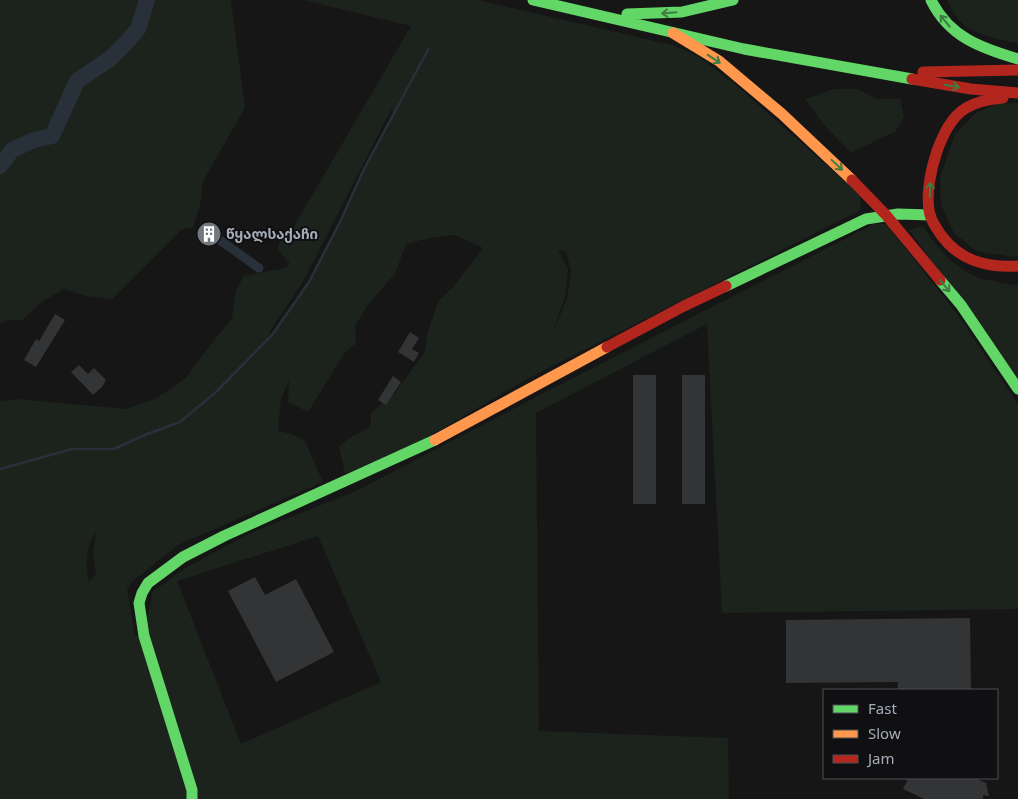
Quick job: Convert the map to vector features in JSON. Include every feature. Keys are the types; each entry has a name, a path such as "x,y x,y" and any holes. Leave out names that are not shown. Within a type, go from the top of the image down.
{"main road":[{"path":"533,0 744,49 971,89 1018,93"},
{"path":"594,14 682,12 733,0"},
{"path":"931,0 948,25 969,41 1018,59"},
{"path":"673,33 719,61 782,114 867,194 961,305 1018,389"},
{"path":"886,74 1018,70"},
{"path":"1018,97 987,100 965,108 955,118 942,137 932,166 930,184 930,215 945,242 965,259 995,267 1018,266"},
{"path":"866,219 870,206 867,194"},
{"path":"192,799 192,790 144,636 139,603 148,583 183,558 224,536 432,442 684,306 866,219 906,213 930,215"}],"shaded area":[{"path":"0,0 231,0 245,108 203,181 200,205 193,228 182,229 112,299 86,296 64,289 42,302 22,320 9,320 0,324"},
{"path":"303,0 478,0 672,45 698,56 736,85 860,195 861,210 525,380 425,439 345,474 339,446 371,426 371,413 395,393 424,353 428,332 438,302 453,287 483,248 455,235 429,238 406,244 395,274 367,306 355,326 356,343 344,354 308,412 288,402 289,380 281,399 278,431 292,434 305,441 323,482 178,545 132,582 127,589 135,635 143,636 153,591 184,569 248,534 356,491 874,224 886,224 955,311 1018,404 1018,609 722,613 707,324 536,413 539,731 728,738 729,799 0,799 0,401 17,399 126,409 155,399 186,378 232,318 236,290 244,276 285,268 290,264 278,249 281,235 293,228 411,26","holes":["397,98 391,111 394,112 309,282 272,335 269,333 304,280","558,250 566,251 571,272 567,299 552,334 565,297 568,269","96,532 93,552 96,575 89,581 87,556","318,536 381,682 241,744 177,581"]},
{"path":"947,0 1018,0 1018,43 990,37 969,29 952,11"},
{"path":"834,89 858,89 876,99 900,99 904,116 896,131 851,153 824,125 805,99"},
{"path":"1018,103 1018,256 1013,257 976,251 954,233 941,205 940,178 955,134 976,113 996,104"},
{"path":"923,226 947,257 962,269 980,278 1018,284 1018,378 909,230"}],"building":[{"name":"წყალსაქაჩი","path":"207,228 216,234 211,241 202,235"},
{"path":"55,314 65,320 36,367 24,360 36,339 39,341"},
{"path":"410,332 419,338 412,349 419,353 414,362 398,352"},
{"path":"79,365 88,374 94,368 106,380 102,387 93,395 71,372"},
{"path":"633,375 656,375 656,504 633,504"},
{"path":"682,375 705,375 705,504 682,504"},
{"path":"393,376 401,382 386,405 378,400"},
{"path":"255,577 265,595 296,579 334,652 276,682 228,591"},
{"path":"970,618 971,689 898,689 898,682 786,683 786,620"},
{"path":"906,779 976,779 986,783 989,796 983,795 983,799 924,799 903,789 907,781"}],"waterway":[{"path":"0,166 12,150 34,140 52,136 77,81 111,58 138,29 147,0"},
{"path":"0,469 72,449 114,449 180,422 216,392 272,335 309,282 340,222 363,171 429,48"},
{"path":"214,236 259,268"}],"traffic: fast":[{"path":"533,0 744,49 912,79"},
{"path":"627,14 682,12 733,0"},
{"path":"931,0 938,13 947,23 967,39 1018,59"},
{"path":"726,286 866,219 898,214 930,215"},
{"path":"940,280 961,305 1018,389"},
{"path":"192,799 192,790 144,636 139,603 148,583 183,557 224,536 435,440"}],"traffic: slow":[{"path":"673,33 719,61 782,114 852,180"},
{"path":"435,440 607,347"}],"traffic: jam":[{"path":"923,72 1018,70"},
{"path":"912,79 971,89 1018,93"},
{"path":"1003,98 984,101 970,106 952,121 937,151 929,183 928,200 931,218 936,228 948,244 957,251 966,257 985,264 1018,266"},
{"path":"852,180 886,215 940,280"},
{"path":"607,347 726,286"}],"place":[{"name":"წყალსაქაჩი","path":"209,234"}]}
